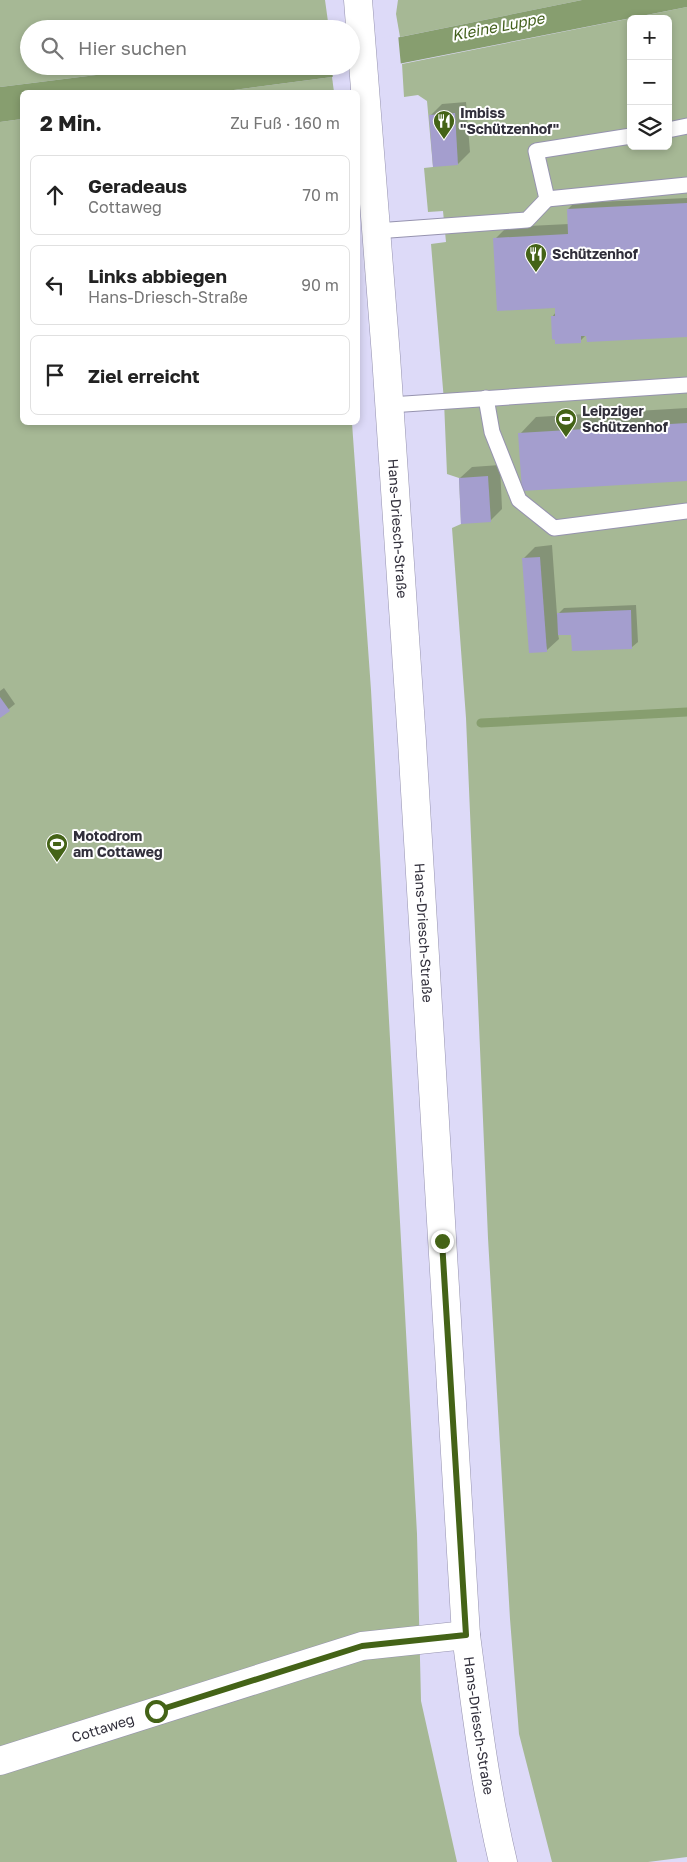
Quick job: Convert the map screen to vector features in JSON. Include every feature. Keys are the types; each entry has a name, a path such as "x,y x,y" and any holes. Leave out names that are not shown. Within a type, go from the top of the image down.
{"main road":[{"name":"Hans-Driesch-Straße","path":"360,25 390,405 466,1635 492,1815 503,1862"},
{"name":"Cottaweg","path":"0,1761 362,1646 466,1635"}],"lane":[{"path":"672,129 687,126"},
{"path":"547,199 536,151 627,137"},
{"path":"376,231 527,220 547,199 687,186"},
{"path":"390,405 687,385"},
{"path":"486,398 492,432 519,500 554,528 687,511"}],"shaded area":[{"path":"0,0 325,0 328,20 20,20 20,75 96,75 0,87"},
{"path":"398,0 582,0 400,37 396,14"},
{"path":"687,7 687,1857 648,1862 552,1862 519,1734 510,1619 488,1238 466,718 452,528 461,524 459,478 447,474 444,401 431,244 446,242 443,211 428,212 424,168 433,167 427,101 418,95 404,97 402,64 627,19 627,150 672,150 672,15 647,15"},
{"path":"332,77 334,90 234,90"},
{"path":"20,119 20,425 352,425 371,690 417,1534 421,1701 457,1862 0,1862 0,122"}],"water":[{"name":"Kleine Luppe","path":"582,0 687,0 687,7 646,15 627,15 627,19 360,71 360,45"},
{"path":"96,75 342,75 234,90 20,90 20,119 0,122 0,87"}],"pier":[{"path":"398,34 401,66 360,74 360,43"},
{"path":"333,75 357,75 333,80"}],"building":[{"name":"Imbiss \"Schützenhof\"","path":"455,113 458,165 433,167 429,115"},
{"path":"687,203 687,337 587,342 586,336 581,336 581,343 555,344 555,340 552,339 551,316 555,316 555,308 497,311 493,238 568,234 567,209"},
{"path":"687,423 687,481 522,491 518,433"},
{"path":"488,476 491,522 461,524 459,478"},
{"path":"540,557 547,652 529,653 522,558"},
{"path":"631,610 632,649 572,651 571,635 558,635 557,613"},
{"path":"0,697 10,711 0,718"}],"waterway":[{"path":"481,723 687,712"}],"place":[{"name":"Imbiss \"Schützenhof\"","path":"444,140"},
{"name":"Schützenhof","path":"536,273"},
{"name":"Leipziger Schützenhof","path":"566,438"},
{"name":"Motodrom am Cottaweg","path":"57,863"}],"route":[{"path":"156,1711 362,1646 466,1635 442,1241"}]}
